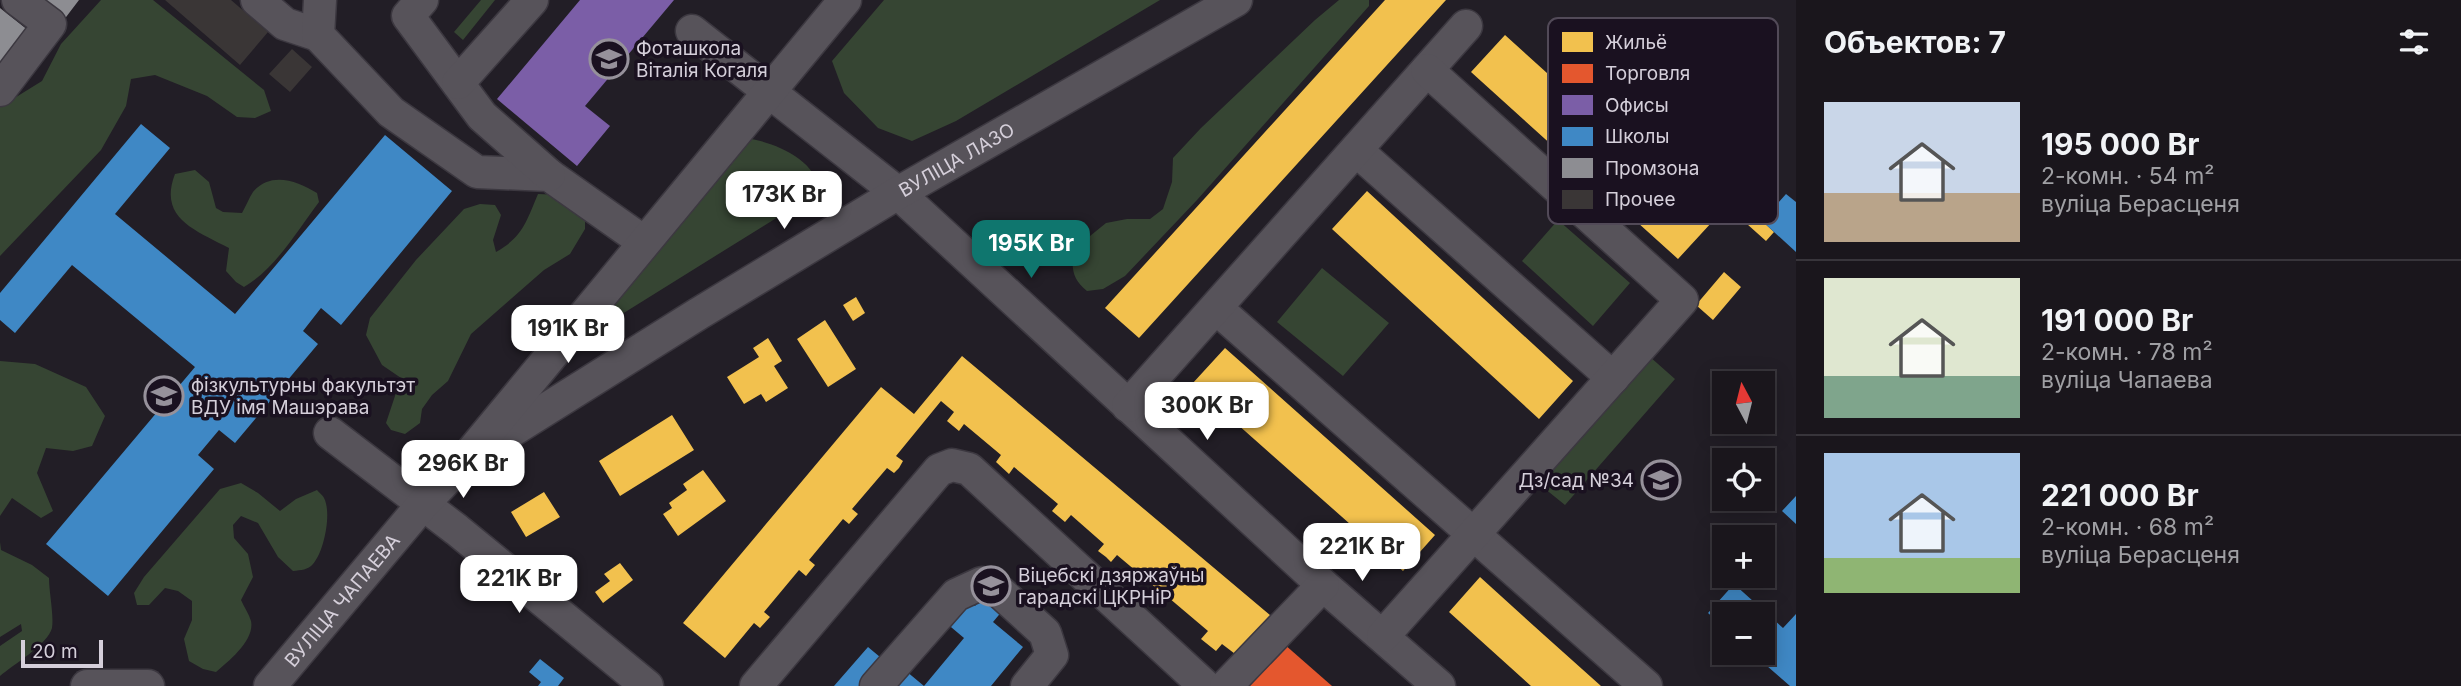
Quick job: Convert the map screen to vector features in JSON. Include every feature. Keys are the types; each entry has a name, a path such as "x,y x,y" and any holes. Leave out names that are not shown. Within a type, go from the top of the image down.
{"street":[{"path":"2,82 50,24 18,0"},
{"path":"257,0 285,24 318,35 391,112 477,172 549,175"},
{"path":"318,35 320,0"},
{"path":"422,0 408,16 482,116 549,175 644,242"},
{"path":"458,83 532,0"},
{"name":"ВУЛІЦА ЧАПАЕВА","path":"270,686 423,504 465,460 845,0"},
{"name":"ВУЛІЦА ЛАЗО","path":"465,460 898,193 1236,0"},
{"path":"1129,405 1466,26"},
{"path":"692,31 767,93 898,193 1323,585 1439,686"},
{"path":"1427,70 1548,179"},
{"path":"1356,150 1613,377"},
{"path":"1383,636 1682,300 1598,224"},
{"path":"1216,308 1646,686"},
{"path":"330,433 423,504 646,686"},
{"path":"756,686 939,470 952,465 969,469 1205,686"},
{"path":"876,686 956,595 982,583 1000,592 1045,633 1052,654 1027,686"},
{"path":"1226,686 1323,585"},
{"path":"87,686 148,686"}],"green space":[{"path":"101,0 153,0 264,90 271,111 255,118 237,117 207,96 155,75 131,79 126,106 101,150 0,256 0,107 42,81 61,44"},
{"path":"481,0 495,0 463,40 454,32"},
{"path":"884,0 1160,0 956,121 912,141 878,128 844,93 832,61"},
{"path":"1339,0 1369,0 1369,6 1197,200 1125,276 1103,289 1087,291 1074,273 1074,249 1106,223 1150,219 1163,209 1172,182 1173,158 1201,128"},
{"path":"751,139 784,150 804,163 817,181 818,192 582,339 735,148"},
{"path":"195,170 209,182 216,208 223,212 242,213 253,192 276,180 293,182 317,193 319,202 276,259 244,287 226,271 229,248 183,221 171,202 175,174"},
{"path":"538,194 563,195 585,217 585,229 570,254 544,270 471,334 448,381 432,395 422,409 420,423 405,434 391,430 386,423 401,378 382,365 366,335 370,318 416,260 464,209 480,204 495,205 501,215 493,240 496,252 518,234"},
{"path":"1554,224 1563,224 1630,283 1593,326 1522,261"},
{"path":"1322,268 1389,323 1343,376 1277,322"},
{"path":"1649,356 1675,379 1565,505 1539,484"},
{"path":"0,361 35,364 86,387 105,416 92,446 73,451 46,448 37,473 53,511 41,518 12,498 0,516"},
{"path":"241,483 280,511 296,499 317,490 326,505 327,522 323,542 313,564 293,571 278,557 258,523 241,516 233,525 234,538 248,554 253,577 241,600 250,618 251,628 240,650 216,672 203,669 189,661 184,639 192,620 192,601 178,591 165,588 149,605 137,605 134,593 144,577 220,489"},
{"path":"0,542 1,550 32,565 49,578 52,628 44,641 0,676 0,646 22,631 21,624 0,637"}],"building: Жильё":[{"path":"1385,0 1446,0 1139,338 1105,308"},
{"path":"1505,35 1548,74 1548,142 1471,72"},
{"path":"1367,191 1573,381 1539,419 1332,229"},
{"path":"1639,224 1710,224 1678,259"},
{"path":"1747,224 1765,224 1774,232 1766,241"},
{"path":"1724,272 1741,287 1713,320 1696,305"},
{"path":"856,297 865,313 853,321 843,305"},
{"path":"825,320 856,369 828,387 797,339"},
{"path":"768,338 782,361 774,366 788,388 766,402 761,394 744,404 727,377 759,357 753,348"},
{"path":"1225,348 1435,535 1403,571 1192,384"},
{"path":"962,356 1276,620 1243,660 1222,644 1216,651 1201,639 1208,631 1169,598 1163,605 1150,594 1155,587 1117,555 1111,562 1098,551 1104,544 1071,515 1065,522 1052,511 1058,504 1014,467 1009,474 996,462 1001,455 964,424 959,431 947,421 954,412 941,401 896,456 903,461 899,468 894,473 887,468 852,509 858,514 849,524 843,519 809,560 815,565 806,576 799,570 764,612 770,617 760,628 754,623 725,658 683,623 881,387 914,414"},
{"path":"672,415 694,450 620,496 599,461"},
{"path":"703,470 726,501 678,536 663,514 672,508 669,503 687,490 683,484"},
{"path":"544,492 560,517 526,537 511,512"},
{"path":"620,563 633,580 603,603 595,592 610,581 604,574"},
{"path":"1480,577 1601,686 1531,686 1449,612"}],"building: Торговля":[{"path":"1284,644 1332,686 1246,686"}],"building: Офисы":[{"path":"580,0 674,0 585,106 610,126 577,166 497,99"}],"building: Школы":[{"path":"141,124 170,148 115,214 235,314 385,135 452,191 341,325 321,308 303,331 318,344 235,443 219,430 198,455 214,469 108,596 46,544 195,367 72,265 15,333 0,320 0,293"},
{"path":"1786,194 1796,202 1796,252 1765,224 1778,224 1778,203"},
{"path":"1796,496 1796,524 1782,511"},
{"path":"1730,588 1738,588 1754,602 1718,602"},
{"path":"984,595 1003,610 993,622 1023,647 991,686 924,686 964,638 945,622 965,598 975,606"},
{"path":"1796,614 1796,686 1790,686 1766,665 1775,665 1775,621 1783,628"},
{"path":"868,647 886,662 865,686 834,686"},
{"path":"540,659 564,678 558,686 538,686 541,682 529,672"},
{"path":"906,671 924,686 893,686"}],"building: Промзона":[{"path":"28,0 79,0 60,25"},
{"path":"0,8 29,31 2,65 0,63"}],"building: Прочее":[{"path":"165,0 231,0 268,32 240,65"},
{"path":"292,49 312,67 290,92 269,74"}],"place":[{"name":"Фоташкола Віталія Когаля","path":"609,59"},
{"name":"фізкультурны факультэт ВДУ імя Машэрава","path":"164,396"},
{"name":"Дз/сад №34","path":"1661,480"},
{"name":"Віцебскі дзяржаўны гарадскі ЦКРНіР","path":"991,586"}]}
